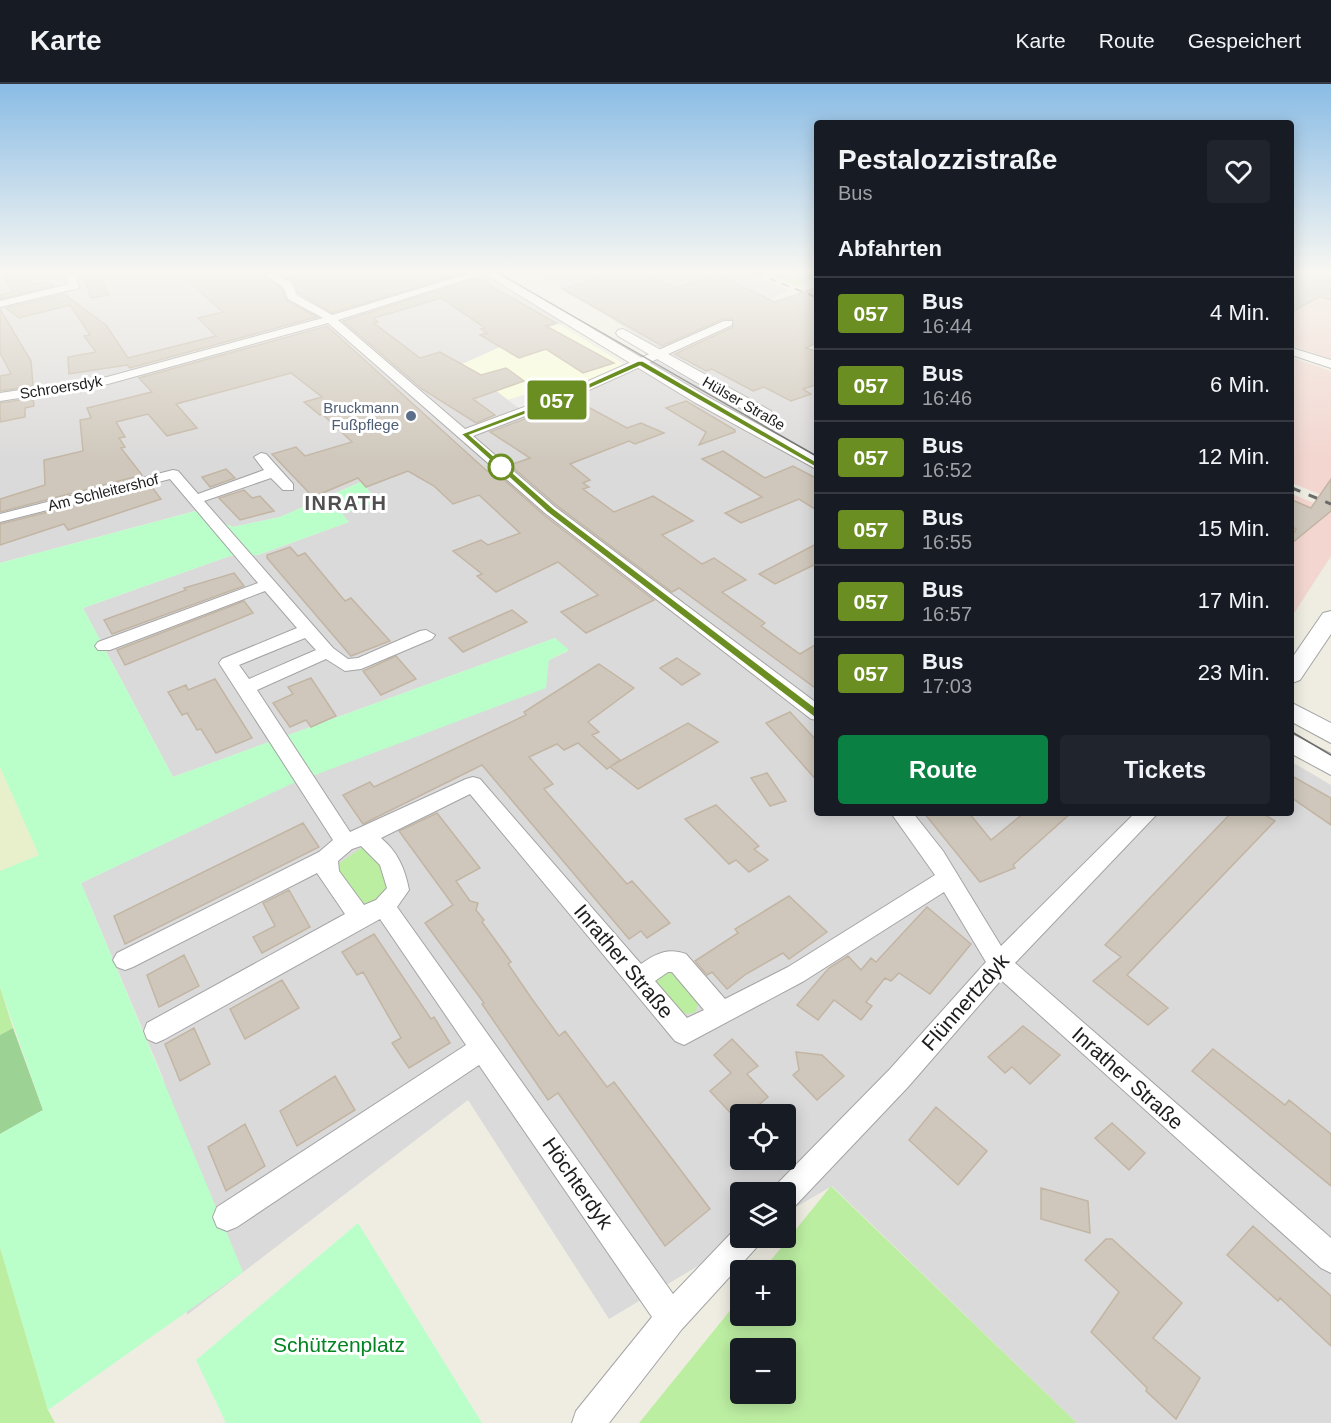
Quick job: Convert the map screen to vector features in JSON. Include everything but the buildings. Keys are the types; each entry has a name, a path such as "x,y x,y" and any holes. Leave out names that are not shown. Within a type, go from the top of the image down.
{"street":[{"name":"Schroersdyk","path":"0,397 108,380 270,335"},
{"path":"349,335 550,510 814,711"},
{"name":"Hülser Straße","path":"595,335 814,463"},
{"name":"Hülser Straße","path":"627,335 780,423"},
{"path":"465,434 563,397 700,335"},
{"path":"1294,352 1331,364"},
{"path":"261,457 288,487"},
{"path":"196,498 273,472"},
{"name":"Am Schleitershof","path":"0,518 173,474 327,652 345,665 361,663 426,635"},
{"path":"104,646 269,584"},
{"path":"1294,672 1331,618"},
{"path":"309,630 228,663 345,846"},
{"path":"246,688 327,652"},
{"path":"1294,712 1331,734"},
{"path":"1294,744 1331,766"},
{"name":"Inrather Straße","path":"345,846 473,784 640,978 684,1033 796,974 948,879"},
{"name":"Inrather Straße","path":"902,816 935,857 999,963 1331,1258"},
{"name":"Flünnertzdyk","path":"796,1185 899,1078 1034,925 1145,816"},
{"path":"345,846 328,873 360,917"},
{"path":"125,960 345,846 380,848 395,870 398,890 384,907 360,917 156,1031"},
{"name":"Höchterdyk","path":"384,907 484,1047 671,1318"},
{"path":"640,978 663,962 678,961 721,1012"},
{"path":"227,1217 484,1047"},
{"path":"588,1423 671,1318 737,1248"}],"shaded area":[{"path":"0,335 523,335 505,341 507,344 463,364 527,414 712,335 771,335 814,351 814,816 1294,816 1294,763 1331,785 1331,1423 1077,1423 832,1186 796,1207 796,1182 730,1182 730,1247 609,1319 468,1100 187,1315 163,1078 81,883 568,651 555,638 173,777 83,608 230,556 258,555 349,522 342,514 378,501 361,482 280,517 233,527 195,511 0,563"},
{"path":"522,335 578,335 622,363 621,367 551,395 541,389 508,400 462,364 507,344 504,341"},
{"path":"637,335 693,335 660,351"},
{"path":"1294,335 1331,335 1331,359 1294,347"},
{"path":"1294,359 1331,371 1331,499 1294,484"},
{"path":"542,389 551,395 517,407 508,400"},
{"path":"1294,495 1331,510 1331,556 1294,613"},
{"path":"0,767 40,855 0,871"}],"green space":[{"path":"361,482 378,502 342,514 349,522 258,555 230,556 83,608 173,777 555,638 569,650 549,660 546,688 291,784 81,883 243,1272 48,1410 0,1247 0,1134 43,1110 0,987 0,871 39,855 0,767 0,563 196,511 233,527 280,517"},
{"path":"361,848 370,848 391,872 387,895 370,903 362,903 337,870 338,864"},
{"path":"668,971 676,972 700,1000 695,1013 680,1014 655,985 657,978"},
{"path":"0,987 13,1028 0,1035"},
{"path":"13,1028 43,1110 0,1134 0,1035"},
{"path":"831,1186 1077,1423 639,1423 730,1311 730,1326 796,1326 796,1260 771,1260 781,1248 796,1248 796,1229"},
{"name":"Schützenplatz","path":"358,1223 482,1423 226,1423 196,1360"},
{"path":"0,1247 48,1410 55,1423 0,1423"}],"tram line":[{"path":"607,335 814,455"},
{"path":"1294,733 1331,755"}],"railway":[{"path":"1294,489 1331,504"}],"bus line":[{"name":"057","path":"814,463 641,363 563,397 465,434 550,510 814,711"}],"place":[{"name":"Bruckmann Fußpflege","path":"411,416"}],"district":[{"name":"INRATH","path":"346,503"}]}
